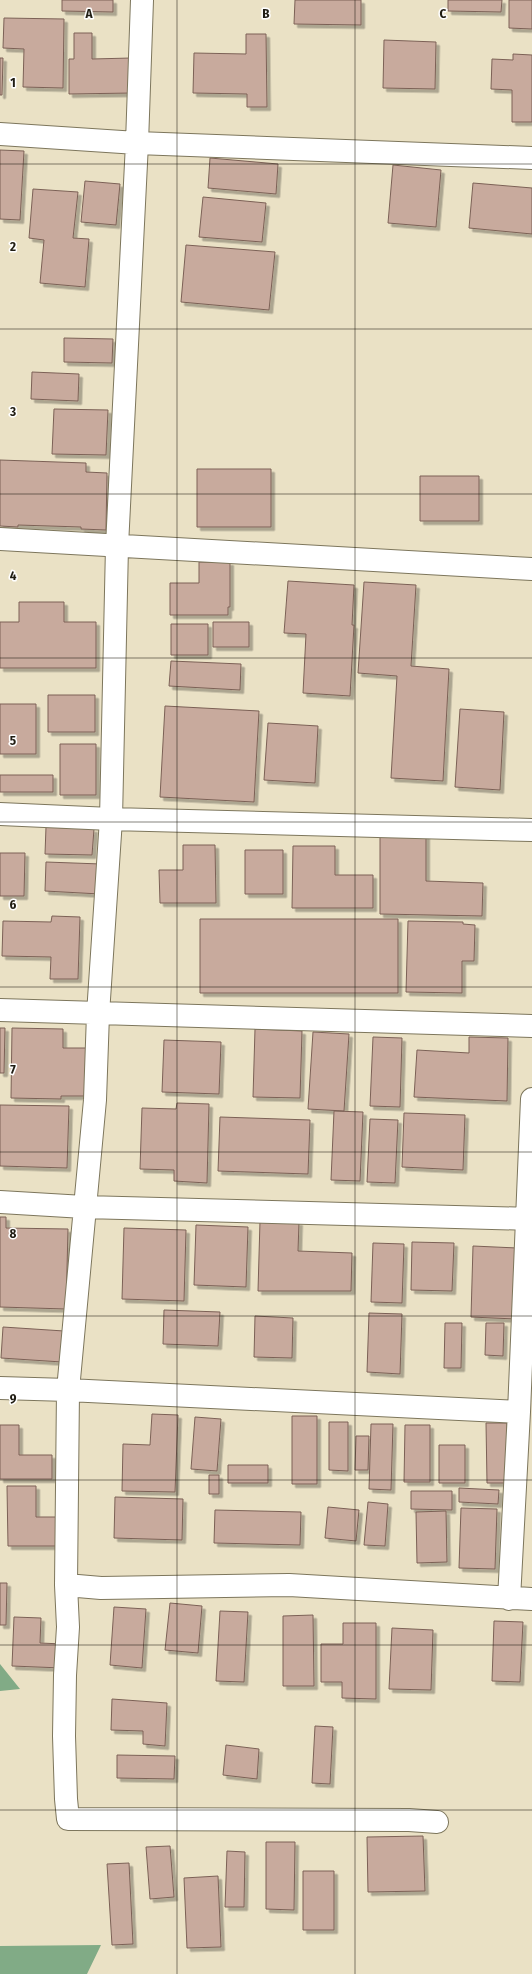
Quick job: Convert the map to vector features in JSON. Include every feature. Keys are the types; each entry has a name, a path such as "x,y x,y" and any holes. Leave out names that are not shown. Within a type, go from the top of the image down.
{"street":[{"path":"142,0 137,143 117,546 111,819 98,1014 95,1100 68,1390 66,1585 68,1627 65,1675 64,1736 68,1819 401,1820 437,1822"},
{"path":"0,134 137,143 532,158"},
{"path":"0,539 532,569"},
{"path":"0,814 111,819 532,830"},
{"path":"0,1010 532,1026"},
{"path":"509,1599 529,1219 532,1099"},
{"path":"0,1202 84,1207 529,1219"},
{"path":"0,1388 519,1412"},
{"path":"66,1585 101,1588 289,1585 509,1599 532,1599"}],"green space":[{"path":"0,1664 20,1689 0,1691"},
{"path":"101,1945 87,1974 0,1974 0,1946"}],"building":[{"path":"62,0 113,0 113,12 62,11"},
{"path":"295,0 361,0 361,25 294,24"},
{"path":"448,0 502,0 501,12 448,11"},
{"path":"509,0 532,0 532,29 509,28"},
{"path":"4,18 64,19 63,88 23,87 24,49 3,48"},
{"path":"74,33 92,33 92,59 131,58 132,93 69,94 69,59 74,59"},
{"path":"246,34 266,34 267,107 247,107 247,94 193,93 194,53 246,54"},
{"path":"384,40 436,42 435,89 383,88"},
{"path":"513,54 532,55 532,122 512,122 512,90 491,89 492,59 513,60"},
{"path":"0,58 3,58 2,95 0,95"},
{"path":"0,150 24,151 20,220 0,219"},
{"path":"210,158 278,164 276,194 208,188"},
{"path":"393,165 441,170 436,227 388,223"},
{"path":"85,181 120,184 116,225 81,222"},
{"path":"473,183 532,188 532,234 469,228"},
{"path":"33,189 78,192 73,238 89,239 85,287 40,283 44,240 29,238"},
{"path":"203,197 266,203 262,242 199,237"},
{"path":"186,245 275,252 269,310 181,302"},
{"path":"64,338 113,339 112,363 64,362"},
{"path":"32,372 79,374 78,401 31,399"},
{"path":"54,409 108,410 106,455 52,454"},
{"path":"0,460 86,463 86,472 107,473 106,530 81,529 81,527 18,525 18,527 0,526"},
{"path":"197,469 271,469 271,527 197,527"},
{"path":"420,476 479,476 479,521 420,521"},
{"path":"199,562 230,562 230,607 228,607 228,615 170,615 170,583 199,583"},
{"path":"288,581 354,585 352,625 354,625 350,696 303,693 306,634 284,633"},
{"path":"364,582 416,585 411,666 449,669 443,781 391,778 397,676 358,673"},
{"path":"19,602 64,602 64,622 96,622 96,668 0,668 0,622 19,622"},
{"path":"213,622 249,622 249,647 213,647"},
{"path":"171,624 208,624 208,655 171,655"},
{"path":"171,661 241,664 240,690 169,686"},
{"path":"48,695 95,695 95,732 48,732"},
{"path":"0,704 36,704 36,754 0,754"},
{"path":"165,706 259,711 254,802 160,797"},
{"path":"460,709 504,712 500,790 455,787"},
{"path":"268,723 318,726 315,783 264,780"},
{"path":"60,744 96,744 96,795 60,795"},
{"path":"0,775 53,775 53,792 0,792"},
{"path":"46,827 94,829 92,855 45,854"},
{"path":"380,831 426,831 426,881 483,883 482,916 380,914"},
{"path":"183,845 215,845 216,903 160,903 159,870 183,870"},
{"path":"293,846 335,846 335,875 373,875 373,908 292,908"},
{"path":"245,850 283,850 283,894 245,894"},
{"path":"0,853 25,853 24,896 0,896"},
{"path":"46,862 101,864 100,894 45,891"},
{"path":"52,916 80,917 78,979 50,979 51,957 2,956 3,921 51,922"},
{"path":"200,919 398,919 398,993 200,993"},
{"path":"408,921 463,922 463,924 475,925 474,961 462,961 462,993 406,992"},
{"path":"0,1028 5,1028 4,1073 0,1073"},
{"path":"12,1028 63,1029 63,1048 87,1048 86,1096 61,1096 61,1099 11,1098"},
{"path":"255,1029 302,1031 300,1098 253,1097"},
{"path":"313,1032 349,1034 344,1111 308,1109"},
{"path":"373,1037 402,1038 400,1107 370,1106"},
{"path":"469,1037 508,1038 507,1101 414,1097 417,1050 469,1053"},
{"path":"164,1040 221,1042 219,1094 162,1092"},
{"path":"177,1103 209,1104 207,1183 174,1181 174,1170 140,1169 142,1108 176,1109"},
{"path":"0,1105 69,1106 67,1168 0,1166"},
{"path":"334,1111 363,1112 360,1181 331,1180"},
{"path":"404,1113 465,1115 463,1170 402,1167"},
{"path":"220,1117 310,1120 308,1174 218,1171"},
{"path":"370,1119 398,1120 395,1183 367,1182"},
{"path":"0,1217 6,1217 6,1228 68,1229 66,1309 0,1307"},
{"path":"260,1221 299,1222 298,1251 352,1253 351,1291 258,1291"},
{"path":"196,1225 248,1227 246,1287 194,1285"},
{"path":"124,1228 186,1230 184,1301 122,1299"},
{"path":"412,1242 454,1243 452,1291 411,1290"},
{"path":"373,1243 404,1244 402,1303 371,1302"},
{"path":"473,1246 517,1248 515,1319 471,1317"},
{"path":"164,1310 220,1312 218,1346 163,1344"},
{"path":"369,1313 402,1314 400,1374 367,1372"},
{"path":"255,1316 293,1318 292,1358 254,1357"},
{"path":"445,1323 462,1323 461,1368 444,1368"},
{"path":"486,1323 504,1323 503,1356 485,1355"},
{"path":"3,1327 64,1331 62,1362 1,1358"},
{"path":"152,1414 178,1415 175,1492 122,1491 123,1444 150,1445"},
{"path":"292,1416 317,1416 317,1484 292,1484"},
{"path":"195,1417 221,1419 217,1471 191,1469"},
{"path":"329,1422 348,1422 348,1471 329,1470"},
{"path":"486,1423 507,1423 508,1483 487,1483"},
{"path":"371,1424 393,1424 391,1490 369,1489"},
{"path":"0,1425 19,1425 19,1455 52,1455 52,1479 0,1479"},
{"path":"405,1425 430,1425 430,1482 404,1482"},
{"path":"356,1436 369,1436 368,1470 355,1470"},
{"path":"439,1445 465,1445 465,1483 439,1483"},
{"path":"228,1465 268,1465 268,1483 228,1483"},
{"path":"209,1475 219,1475 219,1494 209,1494"},
{"path":"7,1486 36,1486 36,1517 56,1517 57,1546 8,1546"},
{"path":"459,1488 499,1490 498,1504 459,1502"},
{"path":"411,1491 452,1491 452,1510 411,1509"},
{"path":"115,1497 183,1499 182,1540 114,1538"},
{"path":"368,1502 388,1504 385,1546 364,1545"},
{"path":"328,1507 359,1510 356,1541 325,1538"},
{"path":"461,1508 497,1509 495,1569 459,1568"},
{"path":"215,1510 301,1512 300,1545 214,1543"},
{"path":"446,1511 447,1562 417,1563 416,1512"},
{"path":"0,1583 7,1583 6,1625 0,1625"},
{"path":"170,1603 202,1606 198,1653 165,1650"},
{"path":"114,1607 146,1609 142,1668 110,1665"},
{"path":"220,1611 248,1612 244,1682 216,1681"},
{"path":"313,1615 314,1686 283,1686 283,1616"},
{"path":"14,1617 41,1618 40,1643 63,1644 62,1668 12,1666"},
{"path":"494,1621 523,1622 520,1682 492,1681"},
{"path":"343,1623 376,1623 376,1699 342,1698 342,1682 321,1682 321,1644 343,1644"},
{"path":"392,1628 433,1630 431,1690 389,1689"},
{"path":"112,1699 167,1703 165,1746 143,1744 143,1731 111,1730"},
{"path":"315,1726 333,1727 330,1784 312,1783"},
{"path":"226,1745 259,1749 257,1779 223,1775"},
{"path":"117,1755 175,1756 174,1779 117,1778"},
{"path":"423,1836 425,1891 368,1892 367,1837"},
{"path":"266,1842 295,1842 294,1910 266,1909"},
{"path":"170,1846 174,1897 150,1899 146,1847"},
{"path":"227,1851 245,1852 244,1907 225,1907"},
{"path":"129,1863 133,1944 112,1945 107,1864"},
{"path":"303,1871 334,1871 334,1930 303,1930"},
{"path":"218,1876 221,1947 187,1948 184,1878"}]}
